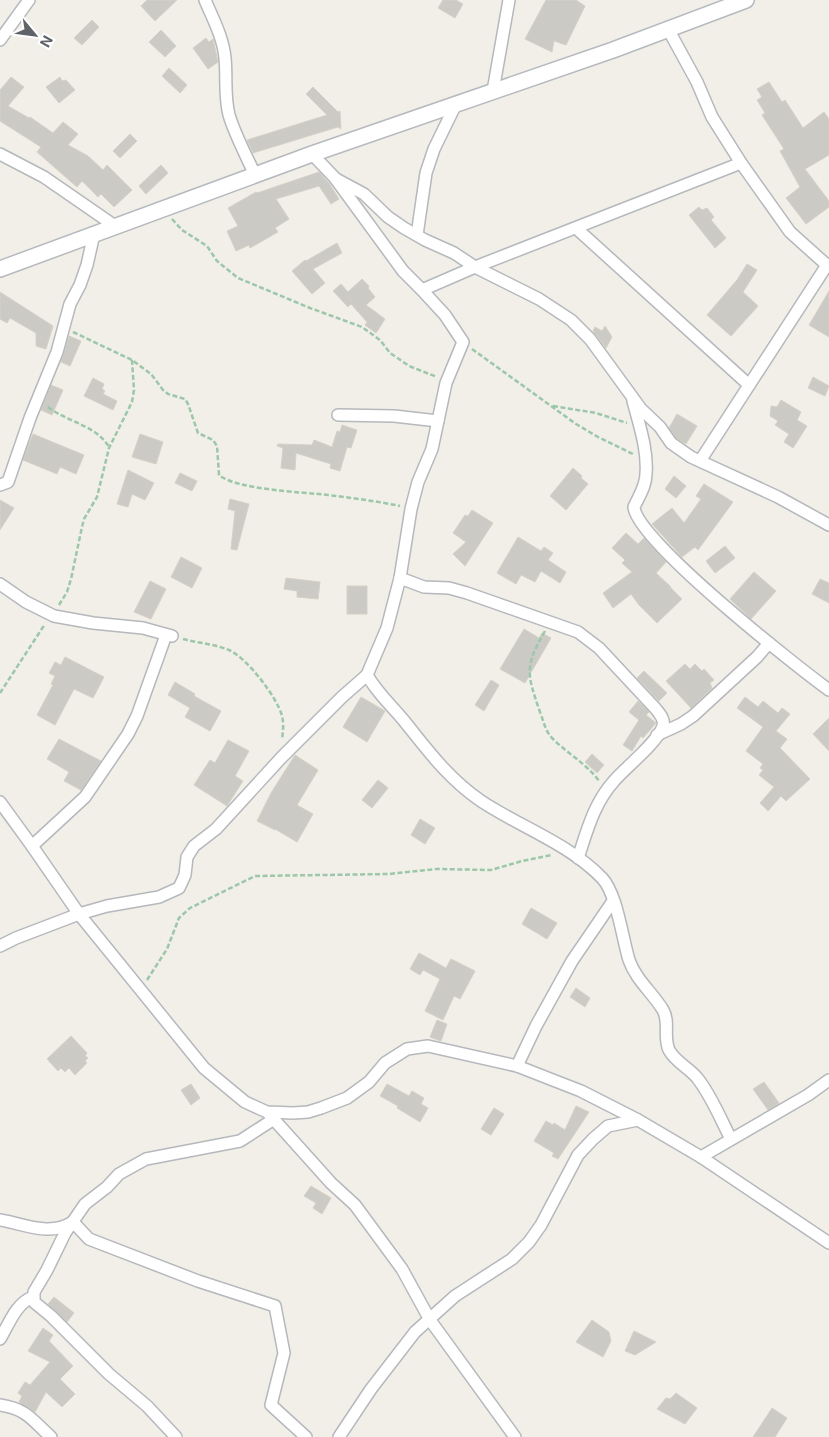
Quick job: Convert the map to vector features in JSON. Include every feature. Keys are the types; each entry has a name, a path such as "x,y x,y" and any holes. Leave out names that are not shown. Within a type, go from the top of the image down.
{"street":[{"path":"0,40 29,0"},
{"path":"205,0 222,38 225,59 225,90 229,114 255,175"},
{"path":"494,91 509,0"},
{"path":"0,268 312,154 746,0"},
{"path":"668,29 697,82 712,117 741,163 790,232 828,266 700,461"},
{"path":"417,235 426,172 434,149 456,104"},
{"path":"0,154 44,177 115,226"},
{"path":"0,946 79,914 107,906 159,897 179,888 185,875 188,857 194,846 216,829 281,758 342,697 367,675 387,628 400,578 411,509 418,482 434,444 448,380 463,342 445,315 403,271 335,178 312,154"},
{"path":"422,290 475,267 741,163"},
{"path":"335,178 364,194 388,217 417,235 539,299 571,320 590,339 640,409 660,427 671,443 691,457 778,497 829,525"},
{"path":"576,228 749,386"},
{"path":"0,485 8,482 14,469 30,418 57,352 70,304 87,266 94,234"},
{"path":"632,397 645,460 646,474 644,487 634,506 637,518 643,527 678,564 792,664 829,690"},
{"path":"338,415 394,416 438,421"},
{"path":"400,578 424,587 458,590 578,632 599,648 656,708 663,721 663,726 658,735 603,795 573,855"},
{"path":"0,584 26,602 52,615 93,623 143,628 170,636 136,716 118,749 85,797 32,846"},
{"path":"658,735 681,724 698,711 757,657 769,643"},
{"path":"367,675 373,686 404,721 427,752 460,785 487,804 573,855 593,870 608,886 629,959 636,975 664,1012 668,1048 677,1061 698,1079 731,1139"},
{"path":"0,802 79,914 204,1068 245,1102 271,1116 355,1206 402,1269 430,1320 515,1437"},
{"path":"517,1066 536,1026 572,961 613,901"},
{"path":"176,1437 147,1406 109,1374 51,1316 34,1302 34,1292 65,1233 85,1204 107,1187 119,1174 146,1159 240,1141 271,1116 308,1112 347,1098 369,1082 385,1063 406,1049 428,1046 517,1066 581,1091 638,1120 701,1157 829,1243"},
{"path":"701,1157 808,1096 828,1082"},
{"path":"339,1437 371,1389 415,1332 455,1296 512,1259 529,1242 541,1225 578,1155 593,1139 608,1126 638,1120"},
{"path":"0,1220 20,1223 44,1230 64,1227 73,1222"},
{"path":"73,1222 89,1239 198,1281 275,1306 284,1353 271,1404 306,1437"},
{"path":"0,1339 25,1300 33,1297"},
{"path":"0,1405 21,1410 28,1414 51,1437"}],"path":[{"path":"163,208 182,230 207,246 217,261 238,278 362,327 380,340 390,353 409,366 448,380"},
{"path":"64,327 132,360 152,374 168,394 181,397 188,404 198,433 213,440 217,446 220,475 224,479 248,485 375,501 411,509"},
{"path":"463,342 576,424 645,460"},
{"path":"0,693 66,592 71,578 84,519 97,497 109,448 132,402 134,390 132,360"},
{"path":"41,392 44,403 50,409 92,430 104,440 109,448"},
{"path":"552,405 596,413 616,421 639,425"},
{"path":"550,622 530,660 529,671 532,690 547,731 552,739 595,776 600,784 603,795"},
{"path":"170,636 211,644 230,650 243,658 253,669 282,714 284,728 281,758"},
{"path":"141,990 167,949 179,918 190,908 256,876 389,874 436,869 491,870 522,860 573,855"}],"building":[{"path":"147,0 177,0 155,21 141,6"},
{"path":"443,0 456,0 463,4 455,18 438,8"},
{"path":"546,0 576,0 585,6 566,45 554,41 552,52 525,39"},
{"path":"92,20 99,27 82,45 74,38"},
{"path":"161,30 176,46 165,57 149,42"},
{"path":"206,38 209,42 213,39 218,62 208,69 193,48"},
{"path":"169,68 187,85 180,93 162,76"},
{"path":"11,77 24,87 8,106 30,117 53,133 63,122 78,134 68,145 88,156 103,170 107,165 132,190 114,207 101,194 98,197 82,181 77,187 37,152 41,147 0,121 0,90"},
{"path":"60,77 62,81 66,80 75,90 59,103 46,87"},
{"path":"769,82 782,102 785,100 803,128 824,112 829,119 829,155 805,169 829,201 829,207 806,224 786,198 800,187 780,151 784,149 762,115 765,113 757,100 762,97 757,89"},
{"path":"313,87 338,112 340,111 341,129 338,127 253,153 247,140 327,115 306,94"},
{"path":"130,134 137,141 120,158 113,151"},
{"path":"161,165 168,173 146,194 139,186"},
{"path":"319,172 339,199 331,204 319,186 276,199 289,219 275,228 278,232 250,248 249,245 236,251 227,231 238,226 228,208 256,192"},
{"path":"699,207 702,210 707,208 714,217 711,220 726,238 715,248 689,215"},
{"path":"337,243 342,253 313,269 325,283 312,294 292,271 305,260"},
{"path":"747,264 757,270 743,292 758,306 731,336 707,315 737,280"},
{"path":"362,279 369,286 368,288 375,297 366,305 385,319 376,333 365,325 367,322 351,304 348,307 333,291 341,284 348,292"},
{"path":"829,291 829,337 809,325"},
{"path":"0,292 53,326 46,349 36,346 36,333 10,318 7,323 0,319"},
{"path":"605,326 612,337 606,348 593,331 595,327 602,331"},
{"path":"69,336 81,341 70,366 61,362"},
{"path":"813,377 829,386 825,396 808,388"},
{"path":"93,378 104,384 102,389 105,391 103,394 117,401 113,410 84,396"},
{"path":"51,385 63,390 52,415 41,410"},
{"path":"781,400 801,412 797,420 807,426 793,448 784,442 789,434 775,425 778,421 770,416 771,406 777,407"},
{"path":"677,414 697,426 686,444 676,438 669,428"},
{"path":"342,425 357,430 351,448 347,447 340,471 330,468 331,464 296,453 295,470 281,468 283,448 277,446 278,444 312,445 314,440 332,447 337,431 340,432"},
{"path":"33,434 84,455 76,474 60,467 57,474 23,460"},
{"path":"140,434 163,442 156,464 132,457"},
{"path":"573,468 588,484 566,510 550,496"},
{"path":"128,470 154,483 145,500 132,494 128,507 117,504"},
{"path":"180,473 197,481 192,491 175,483"},
{"path":"674,476 686,486 676,498 665,489"},
{"path":"704,484 733,502 698,550 695,547 682,557 652,524 672,508 684,523 701,499 696,496"},
{"path":"230,499 249,504 237,550 231,549 235,511 228,509"},
{"path":"0,500 14,508 0,530"},
{"path":"472,510 493,523 465,566 453,554 466,542 453,533 465,515 468,516"},
{"path":"626,533 638,544 644,538 666,562 656,573 682,599 657,623 631,594 613,608 603,593 632,572 622,563 625,560 612,548"},
{"path":"518,537 541,551 544,547 553,553 548,560 566,572 560,583 541,571 535,582 521,575 516,584 497,573"},
{"path":"725,546 735,558 715,573 706,561"},
{"path":"181,557 202,568 192,588 171,577"},
{"path":"754,572 776,591 751,619 730,599"},
{"path":"286,578 320,582 318,599 297,597 297,591 284,589"},
{"path":"820,579 829,583 829,603 812,594"},
{"path":"150,581 166,589 151,619 134,612"},
{"path":"347,586 367,586 367,614 347,614"},
{"path":"524,629 539,638 542,633 551,638 525,683 500,669"},
{"path":"65,657 104,677 93,698 74,689 55,725 37,715 53,685 51,684 55,676 49,673 55,662 61,665"},
{"path":"685,664 690,669 695,664 702,671 704,669 714,680 710,683 712,688 691,708 666,681"},
{"path":"644,671 667,693 659,701 637,678"},
{"path":"491,680 499,685 484,711 475,705"},
{"path":"175,682 195,694 194,696 221,711 210,731 185,717 190,708 168,695"},
{"path":"361,697 385,711 367,742 343,727"},
{"path":"745,697 758,707 763,701 778,713 782,708 790,714 776,731 787,739 780,748 810,779 786,801 781,796 768,811 760,803 774,787 759,775 763,770 760,768 763,764 746,751 763,727 737,708"},
{"path":"638,701 649,712 646,715 656,723 643,738 641,736 632,751 623,745 639,720 629,712"},
{"path":"829,718 829,751 813,734"},
{"path":"59,739 101,761 81,790 64,781 69,772 47,759"},
{"path":"228,740 249,751 235,776 243,781 227,806 194,785 210,760 215,763"},
{"path":"592,754 604,765 597,773 585,762"},
{"path":"295,755 318,770 297,805 313,814 297,842 257,821 271,793"},
{"path":"378,780 388,788 372,808 362,800"},
{"path":"420,819 435,828 425,844 411,835"},
{"path":"531,908 557,923 547,939 522,924"},
{"path":"419,953 446,968 451,959 475,971 460,999 454,996 443,1020 425,1011 440,979 423,970 420,975 410,969"},
{"path":"576,988 590,998 585,1007 570,997"},
{"path":"437,1020 447,1024 441,1041 430,1037"},
{"path":"71,1036 87,1053 85,1056 88,1058 85,1061 87,1063 75,1075 69,1068 65,1072 61,1068 58,1071 47,1059"},
{"path":"764,1082 779,1103 768,1110 753,1089"},
{"path":"191,1084 200,1098 191,1105 181,1090"},
{"path":"387,1084 409,1096 412,1091 424,1098 421,1104 428,1108 420,1122 380,1096"},
{"path":"576,1106 589,1112 558,1159 552,1156 554,1153 534,1141 546,1121 553,1125 554,1123 565,1130"},
{"path":"494,1108 504,1114 491,1135 481,1129"},
{"path":"311,1186 331,1198 322,1214 313,1208 316,1203 304,1196"},
{"path":"54,1297 74,1313 67,1322 48,1304"},
{"path":"592,1320 609,1332 611,1341 603,1357 576,1342"},
{"path":"43,1328 53,1335 49,1341 73,1366 60,1379 75,1394 62,1407 46,1392 35,1412 19,1402 22,1396 18,1393 25,1382 30,1385 50,1362 28,1351"},
{"path":"634,1331 656,1342 635,1355 625,1351"},
{"path":"676,1393 697,1408 685,1424 657,1409 666,1398 670,1399"},
{"path":"772,1408 787,1418 775,1437 753,1437"}]}
